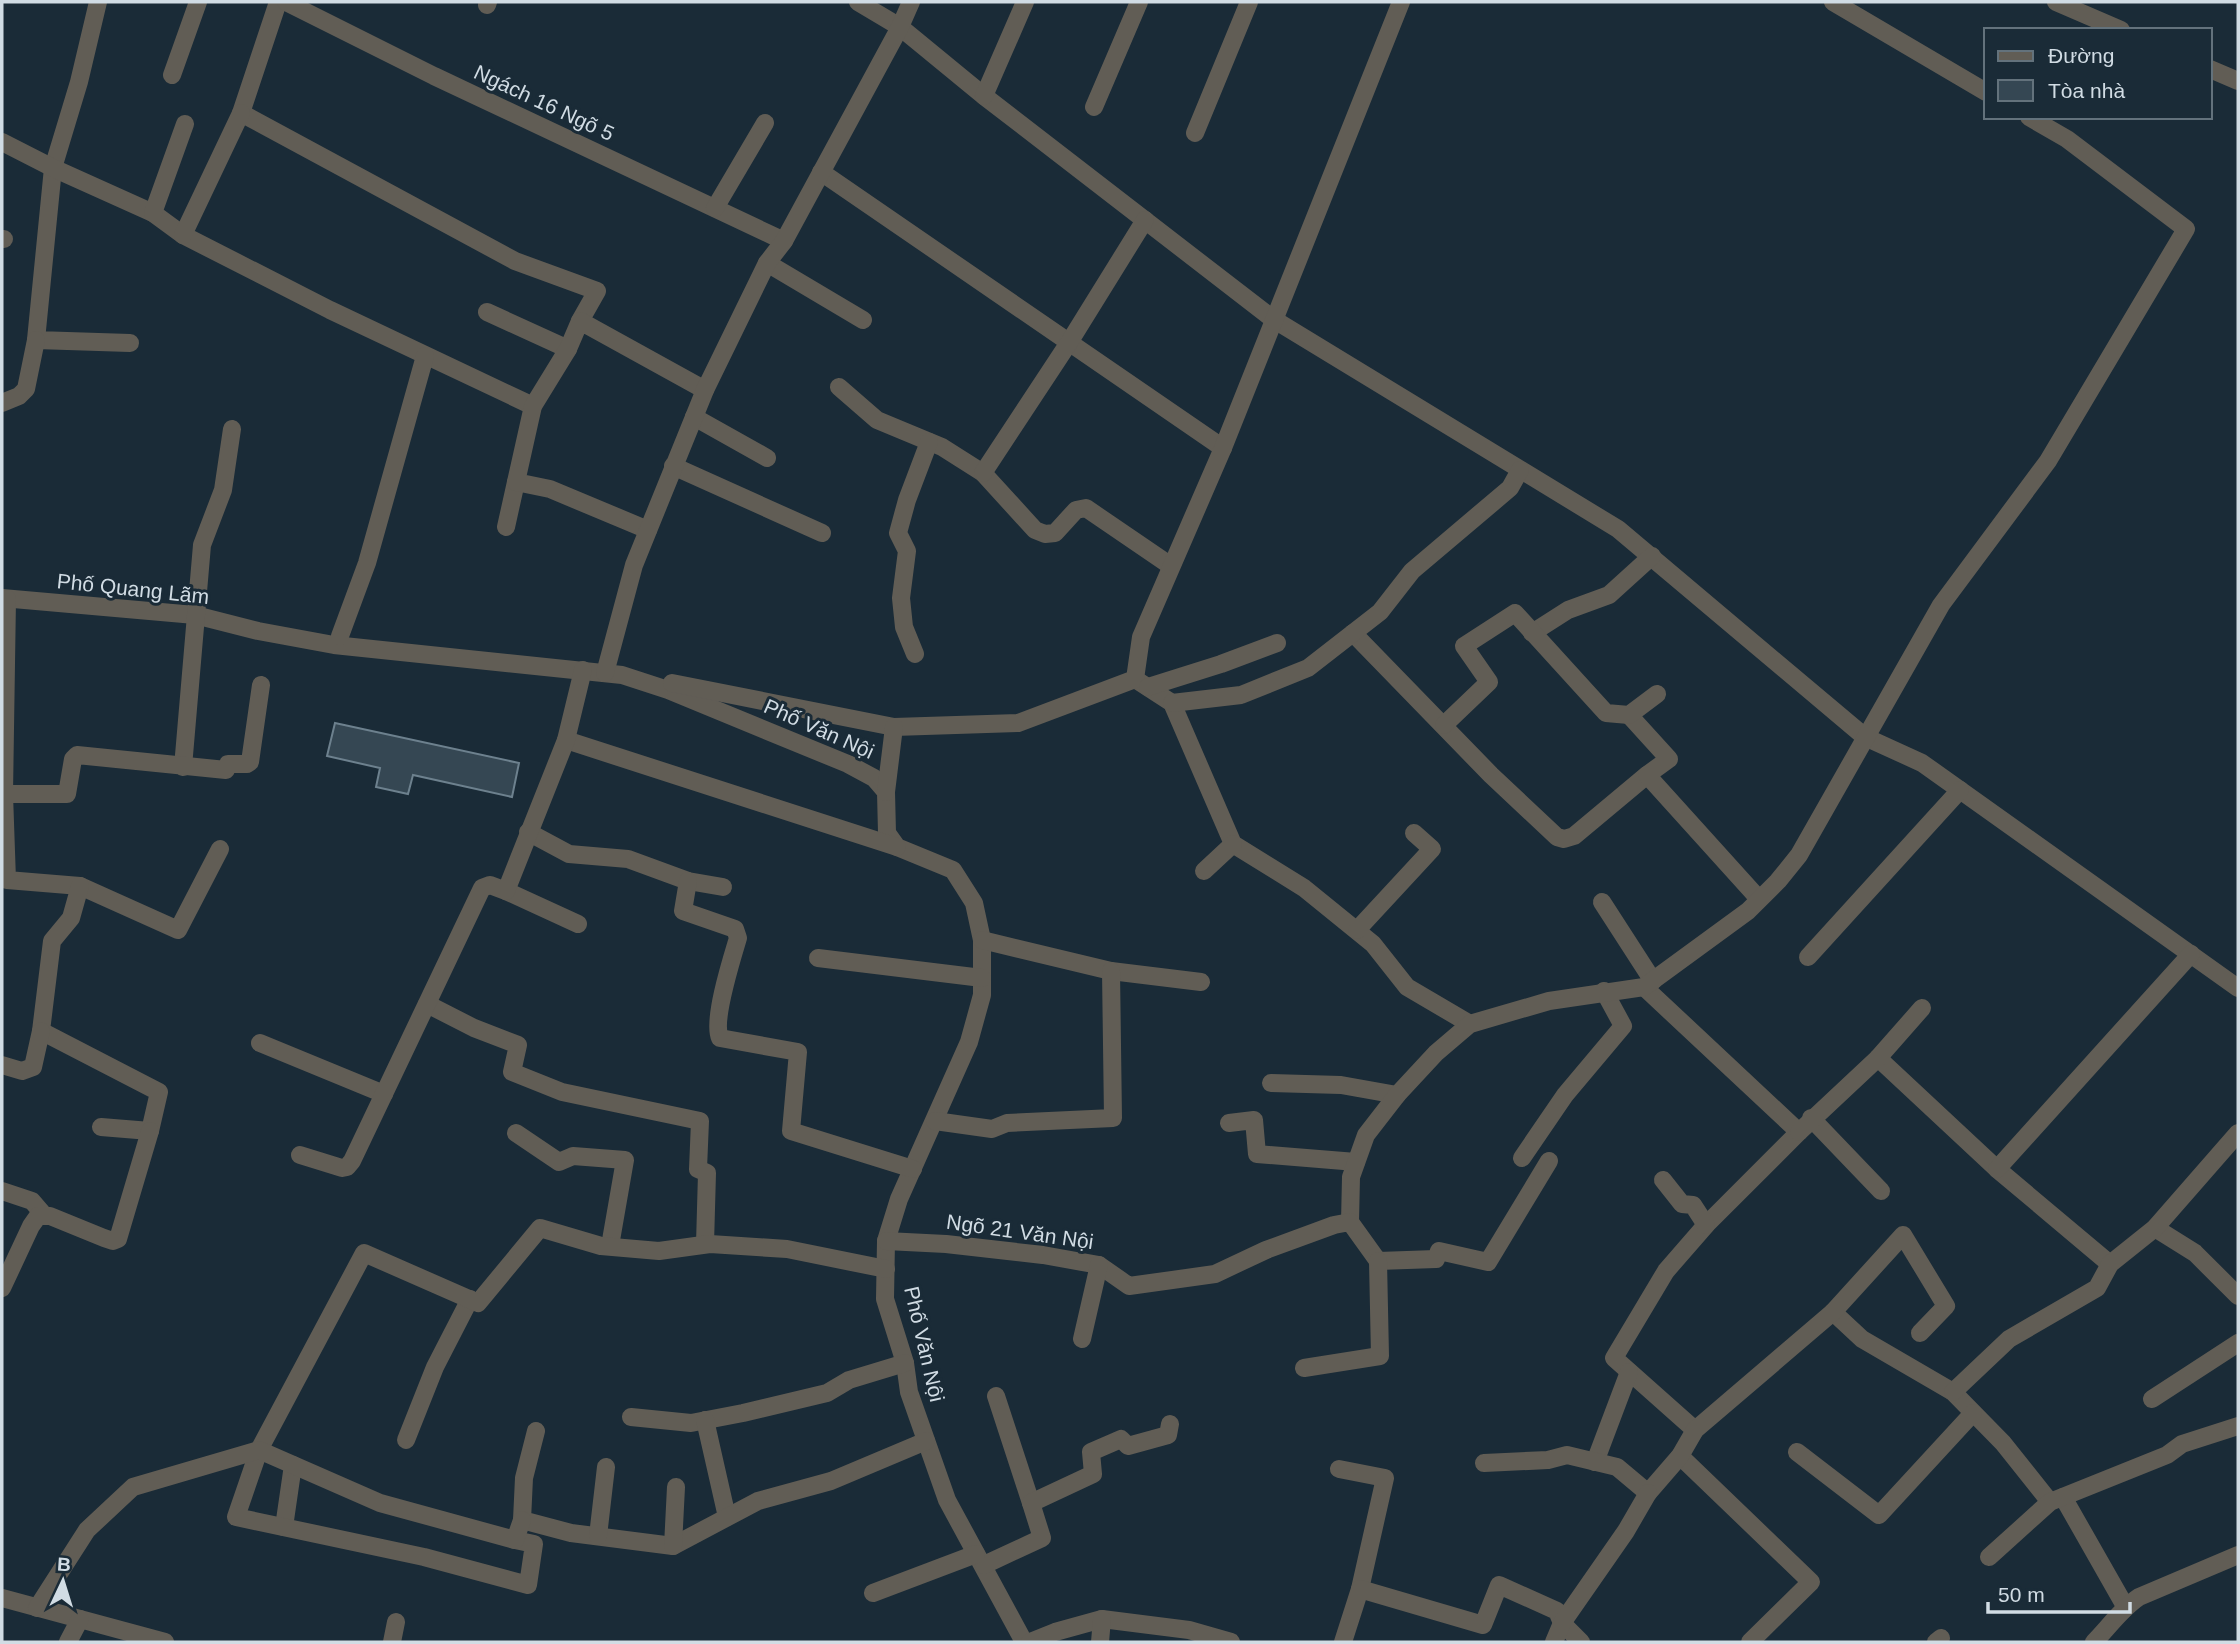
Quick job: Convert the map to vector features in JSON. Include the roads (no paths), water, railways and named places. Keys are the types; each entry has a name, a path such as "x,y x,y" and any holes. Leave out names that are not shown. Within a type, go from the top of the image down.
{"street":[{"path":"2,403 19,396 26,389 36,340 53,168 99,2"},
{"path":"172,75 198,2"},
{"path":"183,235 241,113 278,2"},
{"name":"Ngách 16 Ngõ 5","path":"286,2 434,76 784,241"},
{"path":"858,2 900,27 984,96 1273,319 1618,529 1865,737 1922,763 2238,988"},
{"path":"911,2 784,241 767,263 705,390 634,565 613,674 894,727 1018,723 1141,683 1221,664 1278,643"},
{"path":"984,96 1025,2"},
{"path":"1094,107 1139,2"},
{"path":"1195,133 1249,2"},
{"path":"1141,683 1141,637 1223,447 1401,2"},
{"path":"1833,2 1984,91"},
{"path":"2056,2 2116,28"},
{"path":"2212,70 2238,81"},
{"path":"241,113 515,261 597,291 568,349 533,406 506,527"},
{"path":"1304,1368 1380,1356 1378,1261 1350,1222 1351,1177 1366,1135 1397,1095 1436,1053 1470,1024 1549,1001 1648,984 1748,911 1800,855 1941,605 2048,461 2186,229 2067,139 2032,119"},
{"path":"715,208 765,123"},
{"path":"153,214 185,124"},
{"path":"2,142 153,214 183,235 425,356 533,406"},
{"path":"821,172 1223,447"},
{"path":"983,473 1145,220"},
{"path":"767,263 863,320"},
{"path":"487,312 568,349"},
{"path":"580,321 705,390"},
{"path":"36,340 130,343"},
{"path":"340,636 367,563 425,356"},
{"path":"839,387 877,420 962,458 983,473 1035,530 1045,534 1055,533 1076,510 1086,508 1171,566"},
{"path":"694,417 767,458"},
{"path":"183,767 202,545 223,490 232,429"},
{"path":"915,654 904,626 901,598 907,551 898,533 907,500 929,442"},
{"path":"673,466 822,533"},
{"path":"1172,703 1241,695 1308,668 1380,612 1412,571 1510,488 1520,470"},
{"path":"516,482 550,489 648,530"},
{"path":"1532,633 1568,610 1609,595 1652,556"},
{"path":"5,598 3,816 7,880 80,886 178,930 220,849"},
{"name":"Phố Quang Lãm","path":"5,598 195,615 258,631"},
{"path":"1444,725 1489,682 1464,646 1516,613 1606,713 1629,715 1657,694"},
{"name":"Phố Văn Nội","path":"258,631 334,645 613,674 668,690 848,764 874,778 886,792"},
{"path":"1353,633 1491,775 1556,837 1574,836 1669,759 1629,715"},
{"path":"506,891 566,740 583,670"},
{"path":"1141,683 1172,703 1233,844 1304,888 1357,930 1373,944 1406,987 1470,1024"},
{"path":"4,794 67,794 73,759 77,755 226,770 228,764 248,764 261,685"},
{"path":"894,727 886,792 887,833 897,847"},
{"name":"Phố Văn Nội","path":"566,740 897,847 953,870 974,903 982,940 982,995 969,1042 899,1199 886,1241 885,1299 905,1363 909,1392 947,1500 1024,1642"},
{"path":"1647,775 1759,899"},
{"path":"1808,957 1960,790"},
{"path":"528,832 569,854 628,859 688,881 723,887"},
{"path":"1357,930 1432,849 1414,833"},
{"path":"1204,871 1233,844"},
{"path":"688,881 683,911 735,929 738,937 721,1003 717,1032 720,1038 798,1052 791,1131 912,1169"},
{"path":"300,1155 342,1168 352,1161 482,888 491,885 579,924"},
{"path":"2,1065 22,1071 33,1067 41,1031 52,942 71,918 80,886"},
{"path":"1602,902 1648,984 1881,1191"},
{"path":"982,940 1111,971 1201,982"},
{"path":"1997,1169 2191,954"},
{"path":"818,958 982,978"},
{"path":"935,1121 992,1129 1007,1123 1113,1118 1111,971"},
{"path":"1522,1158 1565,1096 1623,1026 1604,991"},
{"path":"426,1004 474,1028 518,1045 512,1072 562,1092 699,1121 698,1168 707,1173 705,1244"},
{"path":"1695,1430 1614,1359 1666,1272 1706,1224 1805,1125 1878,1058 1922,1008"},
{"path":"2,1288 35,1219 44,1215 104,1238 114,1241 118,1239 159,1092 41,1031"},
{"path":"260,1043 384,1094"},
{"path":"1878,1058 1997,1169 2110,1264"},
{"path":"1271,1083 1341,1086 1397,1095"},
{"path":"1229,1123 1254,1120 1257,1154 1356,1162"},
{"path":"101,1127 150,1130"},
{"path":"516,1133 559,1162 573,1156 625,1160 610,1246"},
{"path":"1953,1392 2009,1339 2097,1288 2110,1264 2155,1228 2238,1133"},
{"path":"1378,1261 1436,1259 1439,1251 1488,1262 1549,1161"},
{"path":"1664,1180 1682,1204 1693,1205 1706,1224"},
{"path":"2,1191 32,1201 44,1215"},
{"name":"Ngõ 21 Văn Nội","path":"886,1241 946,1244 1043,1255 1098,1265 1129,1286 1215,1274 1266,1250 1334,1225 1350,1222"},
{"path":"37,1608 87,1530 133,1486 259,1450 380,1503 534,1544 528,1585 424,1557 236,1517 259,1450 364,1253 478,1303 540,1228 601,1247 659,1251 705,1244 787,1249 886,1269"},
{"path":"2155,1228 2195,1253 2238,1296"},
{"path":"1554,1642 1562,1623 1626,1531 1647,1493 1680,1456 1695,1430 1833,1312 1903,1235 1947,1306 1920,1333"},
{"path":"1082,1339 1098,1265"},
{"path":"406,1440 435,1367 470,1299"},
{"path":"1833,1312 1862,1339 1953,1392 2057,1500 2125,1606"},
{"path":"2152,1399 2238,1343"},
{"path":"631,1418 691,1423 827,1393 849,1380 905,1363"},
{"path":"1595,1462 1629,1372"},
{"path":"873,1593 1042,1538 996,1396"},
{"path":"1797,1451 1880,1516 1973,1413"},
{"path":"705,1420 727,1517"},
{"path":"1031,1503 1093,1474 1091,1452 1121,1440 1128,1446 1168,1435 1170,1424"},
{"path":"1989,1556 2057,1500 2168,1455 2182,1444 2238,1426"},
{"path":"515,1540 522,1520 524,1478 536,1431"},
{"path":"522,1520 571,1533 673,1546 758,1501 831,1481 926,1441"},
{"path":"1484,1463 1548,1460 1567,1455 1617,1466 1647,1493"},
{"path":"1680,1456 1811,1583 1749,1642"},
{"path":"284,1527 293,1465"},
{"path":"598,1536 606,1467"},
{"path":"1339,1469 1385,1478 1360,1589 1343,1642"},
{"path":"673,1546 676,1487"},
{"path":"2094,1642 2125,1606 2139,1597 2238,1555"},
{"path":"1360,1589 1483,1625 1499,1586 1557,1611 1562,1623 1581,1642"},
{"path":"2,1598 165,1642"},
{"path":"68,1642 80,1619"},
{"path":"1100,1642 1102,1619"},
{"path":"1030,1642 1102,1619 1189,1630 1228,1642"},
{"path":"392,1642 396,1622"}]}
